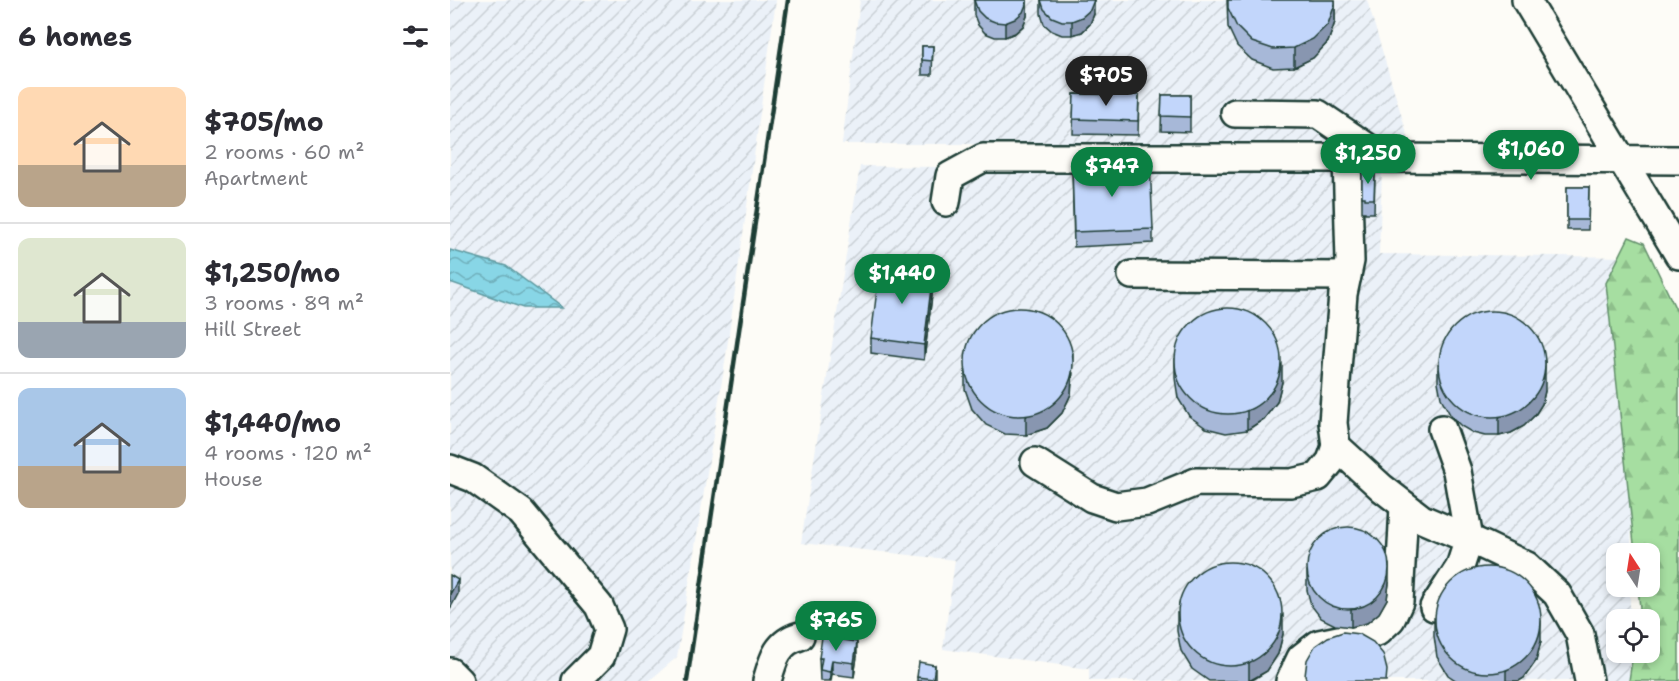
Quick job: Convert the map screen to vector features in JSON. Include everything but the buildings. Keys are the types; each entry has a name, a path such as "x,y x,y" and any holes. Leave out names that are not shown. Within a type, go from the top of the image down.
{"street":[{"path":"1526,0 1679,255"},
{"path":"1235,113 1318,114 1383,158"},
{"path":"946,202 951,176 983,158 1679,160"},
{"path":"1035,462 1092,498 1116,506 1147,502 1197,482 1291,483 1318,477 1331,461 1336,446 1333,423 1343,294 1350,261 1347,158"},
{"path":"1132,274 1347,276"},
{"path":"1434,608 1460,567 1469,539 1457,471 1442,429"},
{"path":"1336,446 1382,488 1422,519 1527,566 1557,594 1580,634 1589,681"},
{"path":"450,469 473,478 521,512 599,606 609,629 601,656 576,681"},
{"path":"1290,681 1301,658 1320,644 1377,632 1391,619 1399,602 1404,506"},
{"path":"768,681 774,657 788,639 800,636"},
{"path":"450,672 459,681"}],"shaded area":[{"path":"450,0 776,0 725,362 677,657 649,681 450,681"},
{"path":"860,0 1367,0 1410,144 842,144"},
{"path":"860,166 1382,172 1379,254 1634,257 1631,543 1606,543 1606,597 1630,597 1630,609 1606,609 1606,663 1630,663 1629,681 1089,681 1089,669 943,649 955,560 801,543"}],"green space":[{"path":"1629,237 1644,243 1679,316 1679,681 1629,681 1632,663 1660,663 1660,609 1640,609 1639,597 1660,597 1660,543 1634,543 1606,283"}],"water":[{"path":"450,250 506,266 562,308 523,308 450,282"}],"railway":[{"path":"687,681 788,0"}]}
